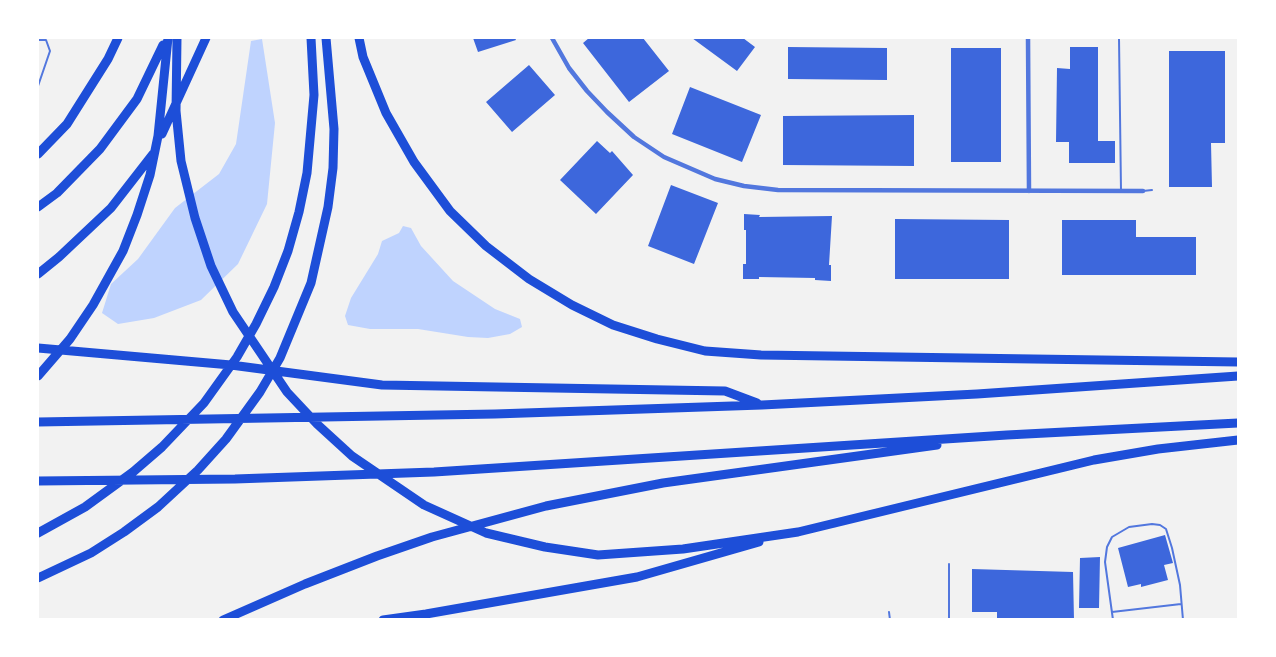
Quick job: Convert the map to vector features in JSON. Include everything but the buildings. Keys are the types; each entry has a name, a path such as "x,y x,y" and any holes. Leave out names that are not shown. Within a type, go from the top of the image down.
{"highway":[{"path":"38,154 67,124 108,59 118,38"},
{"path":"38,207 57,193 100,149 137,99 167,38"},
{"path":"38,376 70,339 93,305 118,261 137,215 150,176 158,136 167,38"},
{"path":"177,38 176,111 180,151 195,219 211,266 233,312 287,392 352,456 424,505 486,533 545,547 598,555 683,549 798,532"},
{"path":"38,274 111,208 152,155 206,38"},
{"path":"38,533 85,507 133,472 162,447 204,403 237,357 256,324 288,251 308,173 314,95 311,38"},
{"path":"38,578 91,553 158,507 198,470 226,439 247,411 280,358 311,283 328,207 333,168 334,129 326,38"},
{"path":"359,38 363,57 386,113 414,162 450,211 486,246 529,279 613,325 705,351 750,354 1239,362"},
{"path":"38,348 231,365 382,385 725,391 762,405"},
{"path":"38,422 506,414 762,405 1239,376"},
{"path":"38,481 345,476 549,466 1007,435 1239,423"},
{"path":"223,620 377,556 489,520 546,506 683,479 794,466 1007,435"},
{"path":"383,620 637,577 798,532 1094,460 1158,449 1239,440"}],"street":[{"path":"552,38 569,68 587,91 634,137 664,157 715,178 744,186 778,190 1143,191"},
{"path":"1028,38 1029,191"}],"lane":[{"path":"1119,38 1121,191"},
{"path":"38,40 46,40 50,51 38,87"},
{"path":"1143,191 1152,190"},
{"path":"1113,620 1105,562 1107,547 1112,537 1129,527 1152,524 1166,529 1180,585 1183,620"},
{"path":"949,564 949,620"},
{"path":"1112,612 1182,604"},
{"path":"890,612 890,620"}],"water":[{"path":"262,39 275,123 267,204 238,264 201,300 154,318 118,324 102,313 111,284 138,259 175,208 219,174 236,144 251,41"},
{"path":"403,226 411,228 421,246 453,281 495,309 520,319 522,327 510,334 488,338 418,329 370,329 348,325 345,316 351,298 378,254 382,241 399,233"}]}
